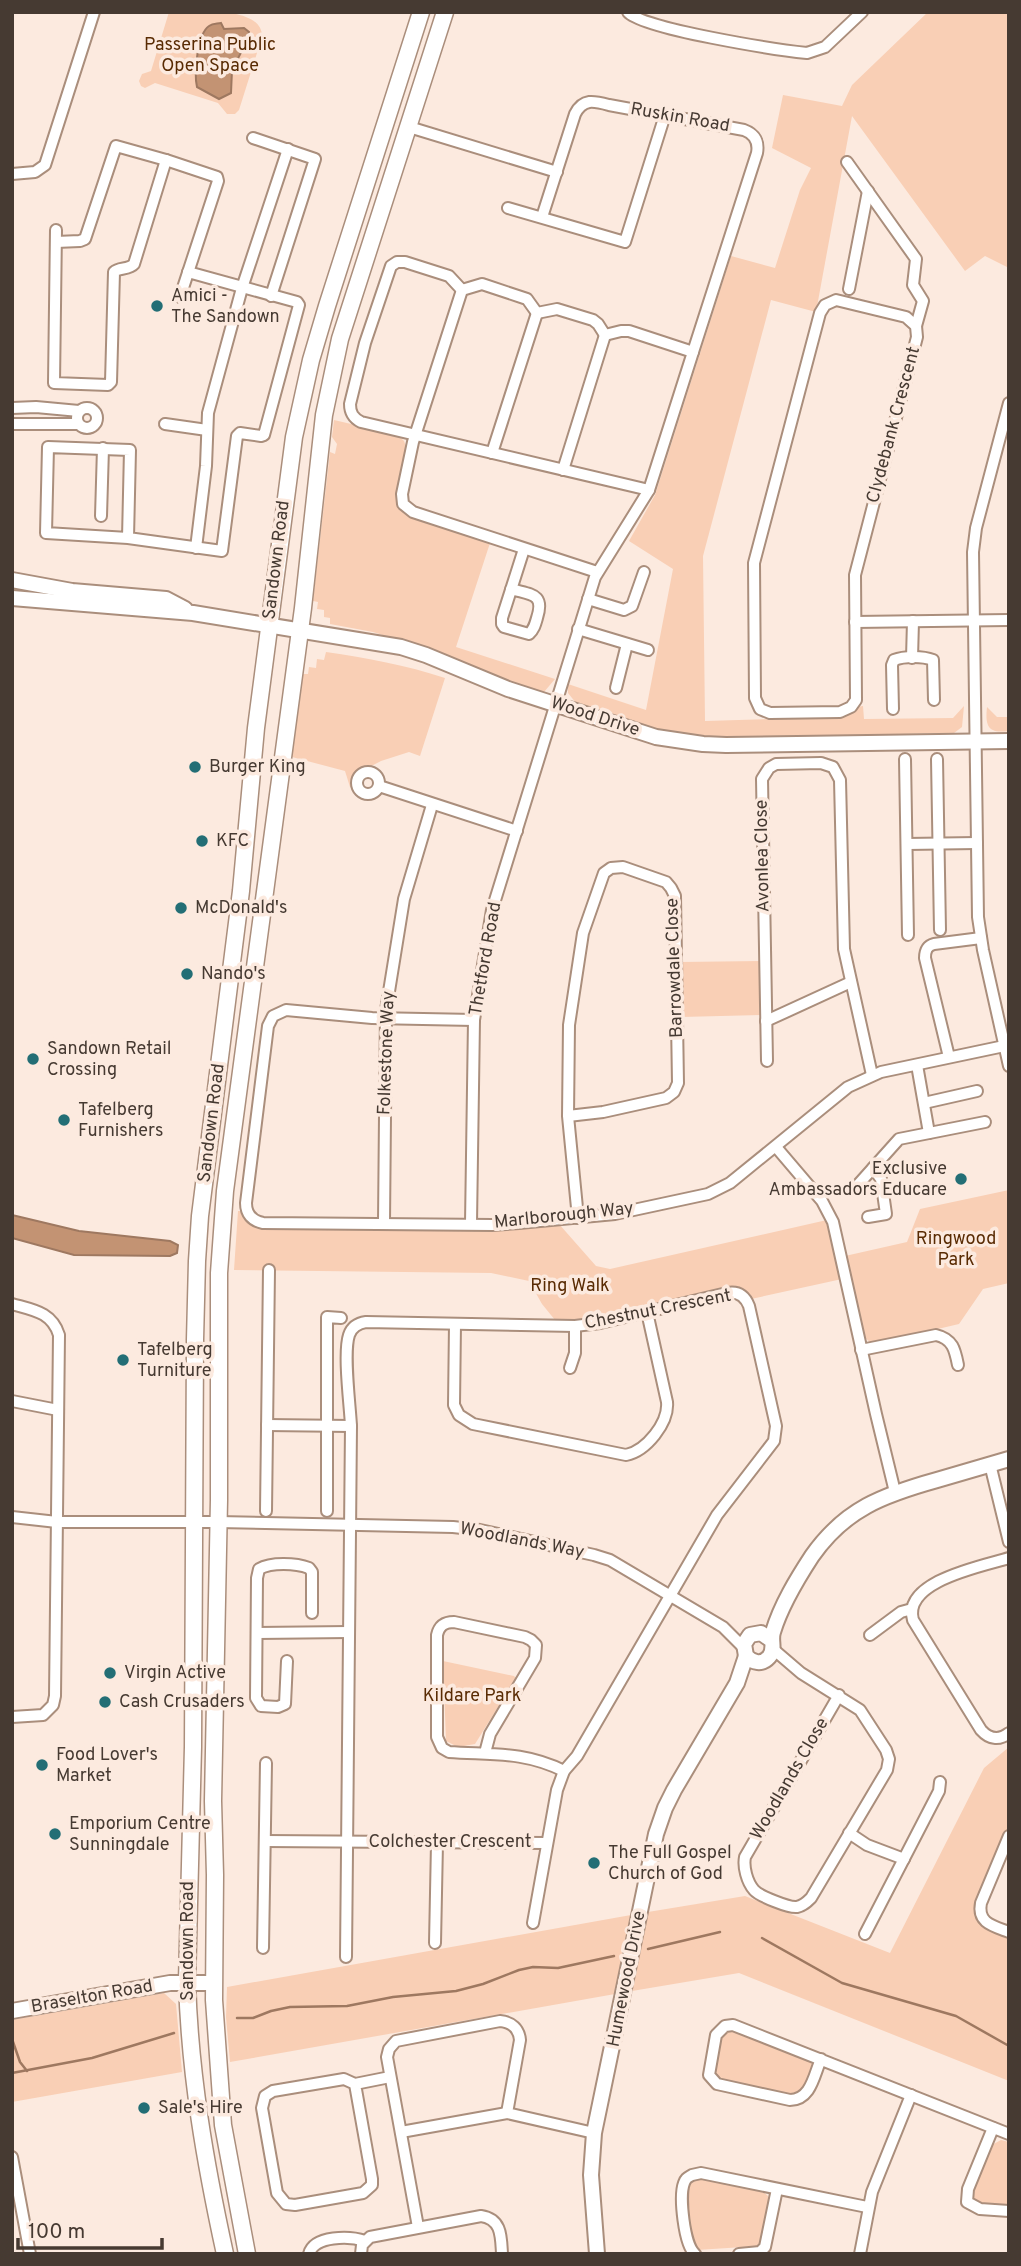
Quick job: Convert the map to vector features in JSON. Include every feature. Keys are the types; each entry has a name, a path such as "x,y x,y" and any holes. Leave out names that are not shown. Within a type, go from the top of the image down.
{"main road":[{"name":"Sandown Road","path":"225,2254 197,2109 187,1982 193,1747 197,1261 200,1216 235,939 256,728 291,455 311,360 421,12"},
{"name":"Sandown Road","path":"247,2254 223,2126 214,1983 218,1296 224,1206 330,382 341,339 445,12"}],"street":[{"path":"12,174 35,172 47,158 94,12"},
{"path":"628,12 635,19 664,28 807,53 825,47 862,12"},
{"name":"Ruskin Road","path":"542,217 575,114 583,103 595,101 744,130 752,134 757,144 757,153 693,352"},
{"path":"508,208 625,242 665,116"},
{"path":"409,127 557,172"},
{"path":"253,138 314,157 316,161 271,296"},
{"path":"166,160 134,264 114,272 111,383 57,385 54,381 56,236 80,241 85,239 116,146 166,160 218,179 180,297"},
{"path":"195,548 206,466 208,413 242,288 288,149"},
{"path":"847,162 916,259 913,285 923,301 916,326"},
{"path":"849,289 868,191"},
{"path":"462,290 449,276 405,262 394,264 387,272 365,342 350,408 355,418 361,422 649,490"},
{"path":"128,538 130,449 47,448 46,532 128,538 220,551 223,549 237,436 240,433 264,435 299,304 188,272"},
{"path":"462,290 482,284 527,299 537,313"},
{"path":"462,290 415,435 401,498 405,507 413,512 597,572"},
{"name":"Clydebank Crescent","path":"841,300 906,317 916,326 917,337 856,567 855,622 856,695 851,707 840,712 774,714 760,709 755,698 754,563 820,313 828,303 841,300"},
{"path":"537,313 557,309 593,320 605,335 563,470"},
{"path":"492,453 537,313"},
{"path":"605,335 629,331 693,352"},
{"name":"Thetford Road","path":"471,1223 474,1020 492,911 597,572 649,490 693,352"},
{"path":"84,447 82,426 76,417 84,409 89,385"},
{"path":"1009,403 973,540 978,917 1007,1046 1009,1066"},
{"path":"12,408 84,409 95,411 97,417 93,426 12,424"},
{"path":"165,424 207,429"},
{"path":"101,516 103,448"},
{"path":"511,589 537,597 540,601 541,607 534,629 529,634 502,624 502,618 511,589 524,549"},
{"path":"588,599 628,609 632,606 644,572"},
{"name":"Wood Drive","path":"12,580 72,591 166,599 193,613"},
{"name":"Wood Drive","path":"12,598 193,613 401,647 508,689 656,737 703,744 1009,741"},
{"path":"855,622 1009,620"},
{"path":"912,658 913,621"},
{"path":"578,629 648,650"},
{"path":"616,688 627,644"},
{"path":"893,709 893,662 899,658 933,660 934,700"},
{"path":"905,759 908,935"},
{"path":"937,759 940,930"},
{"name":"Avonlea Close","path":"767,1060 762,783 764,775 772,765 825,763 833,767 839,775 842,938 872,1075"},
{"path":"379,786 517,831"},
{"name":"Folkestone Way","path":"384,1223 386,1018 404,898 432,805"},
{"path":"907,844 977,843"},
{"name":"Barrowdale Close","path":"568,1116 603,1112 666,1098 674,1092 678,1083 675,896 666,882 624,867 611,868 604,873 583,933 569,1025 568,1116 578,1217"},
{"path":"949,1057 925,958 926,951 934,944 981,937"},
{"path":"766,1021 851,982"},
{"name":"Marlborough Way","path":"386,1018 286,1010 272,1016 268,1026 246,1203 246,1210 256,1221 497,1225 615,1214 708,1194 730,1184 848,1087 872,1075 1007,1046"},
{"path":"386,1018 474,1020"},
{"path":"917,1065 929,1133"},
{"path":"924,1103 977,1091"},
{"path":"856,1187 899,1139 985,1122"},
{"path":"776,1147 818,1196 834,1225 895,1492"},
{"path":"868,1217 886,1214 881,1179 873,1168"},
{"path":"266,1511 269,1270"},
{"name":"Chestnut Crescent","path":"350,1526 351,1426 348,1359 349,1335 353,1327 366,1322 575,1326 732,1292 746,1298 749,1306 776,1431 772,1446 718,1515 671,1595"},
{"path":"12,1304 43,1313 57,1326 59,1335 55,1701 43,1715 12,1717"},
{"path":"455,1324 454,1405 463,1419 473,1424 625,1455 643,1447 663,1422 667,1412 647,1312"},
{"path":"327,1511 327,1317 341,1318"},
{"path":"570,1368 575,1353 575,1326"},
{"path":"861,1350 936,1335 945,1337 952,1344 958,1365"},
{"path":"12,1401 58,1410"},
{"path":"267,1425 351,1426"},
{"name":"Humewood Drive","path":"597,2254 591,2175 594,2133 660,1822 674,1790 813,1555 832,1531 860,1508 895,1492 1009,1459"},
{"path":"990,1464 1009,1542"},
{"name":"Woodlands Way","path":"12,1517 57,1522 218,1522 465,1528 594,1555 615,1563 758,1648"},
{"name":"Colchester Crescent","path":"350,1526 347,1842 546,1843 556,1790 564,1771 577,1756 671,1595"},
{"path":"1009,1558 945,1576 918,1598 912,1609 914,1620 983,1733 997,1738 1009,1733"},
{"path":"287,1661 285,1703 281,1706 261,1706 256,1698 258,1572 265,1566 309,1567 312,1572 312,1613"},
{"path":"870,1635 901,1612 912,1609"},
{"path":"485,1753 490,1734 535,1658 536,1645 525,1637 454,1622 447,1623 441,1626 437,1635 438,1741 442,1748 449,1752 524,1756 564,1771"},
{"path":"257,1633 349,1632"},
{"name":"Woodlands Close","path":"758,1648 802,1673 839,1695 855,1705 887,1750 889,1759 887,1770 811,1898 805,1904 790,1906 759,1894 752,1887 744,1867 746,1852 839,1695"},
{"path":"263,1948 266,1763"},
{"path":"865,1934 939,1791 940,1782"},
{"path":"849,1833 867,1845 904,1859"},
{"path":"1009,1836 979,1911 985,1922 1009,1932"},
{"path":"265,1840 347,1842 345,1957"},
{"path":"435,1943 437,1843"},
{"path":"533,1923 546,1843"},
{"name":"Braselton Road","path":"12,2011 170,1983 214,1983"},
{"path":"418,2227 387,2054 396,2041 505,2021 515,2028 520,2040 507,2113"},
{"path":"821,2059 806,2095 795,2100 717,2084 710,2078 708,2071 716,2035 721,2028 737,2026 821,2059 1009,2134"},
{"path":"355,2084 372,2186 363,2193 295,2205 286,2204 277,2193 262,2108 265,2096 273,2091 344,2079 355,2084 390,2077"},
{"path":"860,2254 867,2207 911,2095"},
{"path":"401,2132 507,2113 594,2133"},
{"path":"993,2128 968,2189 967,2202 980,2209 1009,2211"},
{"path":"12,2157 18,2218 30,2254"},
{"path":"695,2254 689,2248 685,2234 682,2193 687,2178 692,2175 701,2174 867,2207"},
{"path":"739,2254 760,2252 765,2247 776,2189"},
{"path":"360,2254 365,2241 376,2235 486,2217 495,2222 499,2229 502,2254"},
{"path":"309,2254 311,2246 319,2242 353,2237 365,2241"}],"green space":[{"name":"Passerina Public Open Space","path":"169,12 224,12 251,19 259,26 262,37 239,110 235,114 227,114 218,103 155,83 145,88 141,86 139,81 142,74 151,71"},
{"path":"928,12 1009,12 1009,268 985,256 965,271 852,116 816,312 771,300 703,556 705,721 840,717 863,706 864,719 953,718 964,706 962,727 954,733 719,739 659,731 576,705 568,693 568,684 646,710 673,569 629,541 655,495 731,256 775,268 800,190 811,168 772,148 783,95 842,106 852,85"},
{"path":"334,420 398,435 404,441 407,449 400,474 398,500 405,514 490,543 456,647 555,679 544,692 500,680 414,645 373,632 330,624 330,618 324,617 324,610 317,609 318,602 313,601 330,452 335,454 337,444 332,437"},
{"path":"326,652 386,662 445,678 420,756 409,752 381,761 358,773 354,786 350,787 345,771 292,757 302,674 308,674 309,667 316,668 317,659 324,660"},
{"path":"987,707 997,717 1009,717 1009,731 996,731 989,727"},
{"path":"761,961 761,1015 681,1017 680,962"},
{"name":"Ringwood Park","path":"1009,1190 1009,1283 983,1289 959,1324 878,1343 870,1342 864,1337 845,1256 907,1242 920,1209"},
{"name":"Ring Walk","path":"238,1211 255,1226 559,1224 596,1266 610,1269 827,1220 842,1279 751,1299 730,1288 589,1320 555,1320 529,1281 491,1273 234,1270"},
{"name":"Kildare Park","path":"443,1661 516,1678 475,1744 458,1747 446,1741"},
{"path":"1009,1747 1009,1829 1005,1832 975,1908 982,1924 1009,1938 1009,2081 739,1973 632,1991 648,1912 745,1896 890,1953 984,1768"},
{"path":"631,1915 615,1994 230,2062 226,2017 227,1987"},
{"path":"164,1993 176,2004 182,2072 12,2102 12,2020"},
{"path":"728,2028 805,2056 812,2064 803,2093 793,2096 721,2083 712,2072 718,2037"},
{"path":"1001,2140 1009,2142 1009,2207 982,2205 972,2197 990,2146"},
{"path":"699,2178 761,2190 768,2196 762,2243 759,2246 697,2250 690,2242 686,2190 692,2180"}],"shaded area":[{"path":"221,23 224,29 244,28 249,32 232,70 231,93 219,99 197,87 196,73 199,45 205,30 210,25"},
{"path":"12,1215 79,1231 170,1241 178,1245 177,1253 170,1256 74,1255 12,1238"}],"waterway":[{"path":"648,1949 720,1932"},
{"path":"762,1938 842,1983 956,2016 1009,2046"},
{"path":"237,2018 253,2018 290,2007 347,2006 393,1997 456,1991 519,1970 533,1967 558,1968 614,1956"},
{"path":"12,2073 92,2058 174,2033"},
{"path":"12,2039 20,2062 27,2071"}],"place":[{"name":"Amici - The Sandown","path":"157,306"},
{"name":"Burger King","path":"195,767"},
{"name":"KFC","path":"202,841"},
{"name":"McDonald's","path":"181,908"},
{"name":"Nando's","path":"187,974"},
{"name":"Sandown Retail Crossing","path":"33,1059"},
{"name":"Tafelberg Furnishers","path":"64,1120"},
{"name":"Exclusive Ambassadors Educare","path":"961,1179"},
{"name":"Tafelberg Turniture","path":"123,1360"},
{"name":"Virgin Active","path":"110,1673"},
{"name":"Cash Crusaders","path":"105,1702"},
{"name":"Food Lover's Market","path":"42,1765"},
{"name":"Emporium Centre Sunningdale","path":"55,1834"},
{"name":"The Full Gospel Church of God","path":"594,1863"},
{"name":"Sale's Hire","path":"144,2108"}]}
